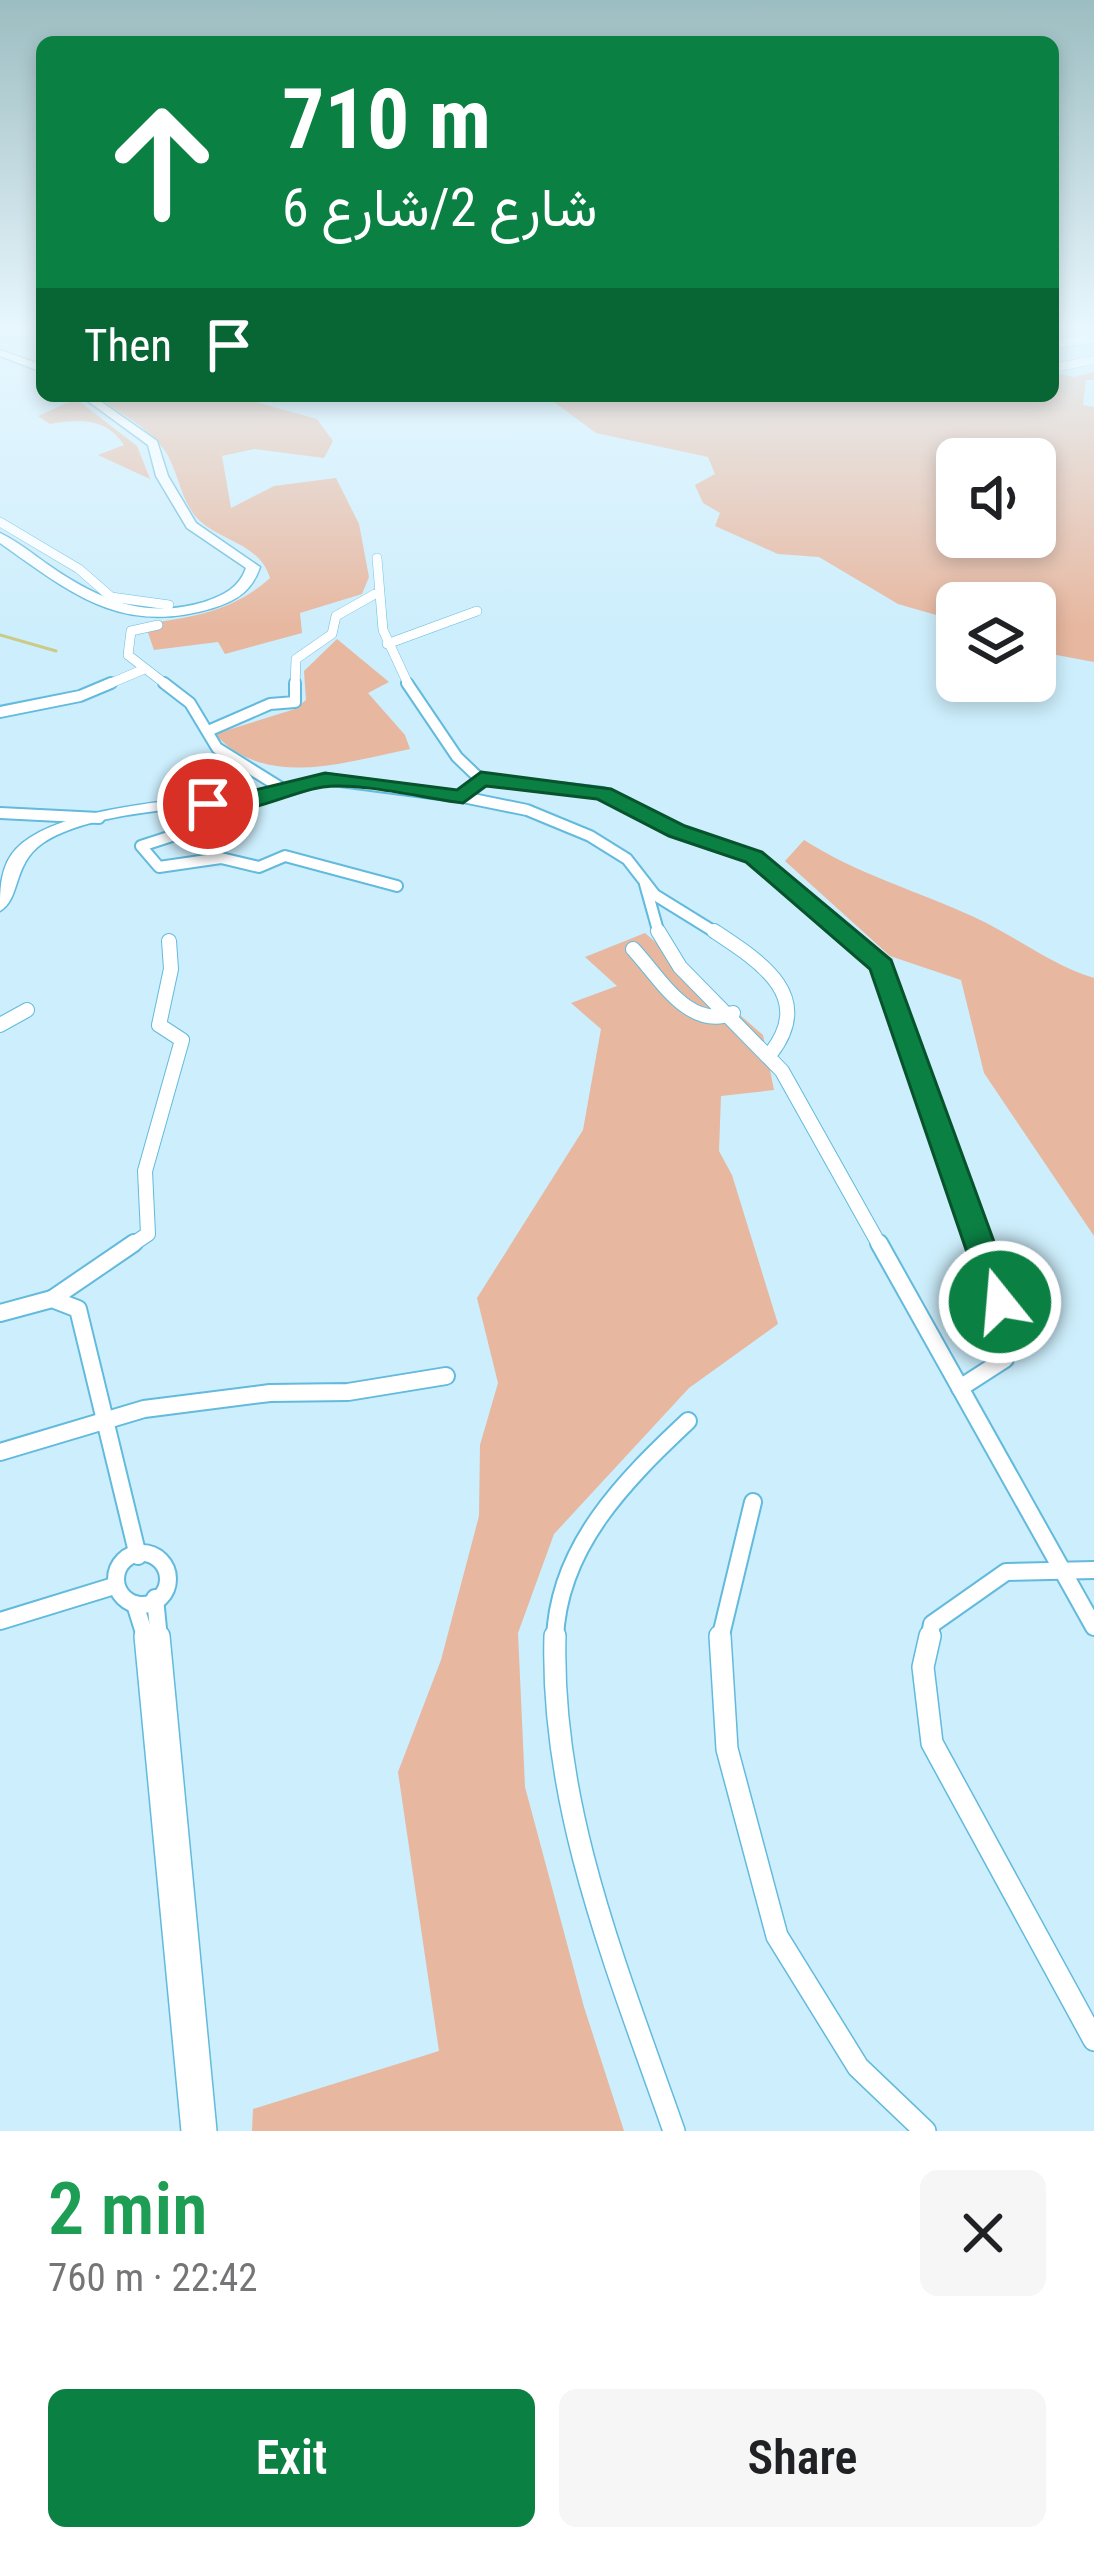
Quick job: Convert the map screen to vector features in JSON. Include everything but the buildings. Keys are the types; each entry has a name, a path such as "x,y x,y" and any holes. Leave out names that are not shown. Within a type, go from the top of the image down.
{"main road":[{"path":"0,537 96,605 125,614 209,606 238,593 250,581 253,567 190,525 162,476 153,443 134,429"}],"street":[{"path":"0,523 79,568 111,597 169,605"},
{"path":"377,558 375,594 387,644 434,727 471,775 603,793 677,831 754,857 882,966 992,1270 1008,1334 1005,1358 960,1388"},
{"path":"208,731 270,704 295,702 296,659 332,634 336,616 375,594"},
{"path":"387,644 477,611"},
{"path":"158,625 131,631 128,655 190,703 217,748 286,791"},
{"path":"0,712 80,696 142,670"},
{"path":"0,906 20,854 44,837 99,818 246,801 325,779 463,797 528,810 587,838 631,861 653,894 694,913 778,984 792,1020 783,1043 771,1053"},
{"path":"463,797 481,779"},
{"path":"178,807 175,835 141,846 160,867 221,858 259,867 285,856 397,886"},
{"path":"0,812 99,818"},
{"path":"645,884 650,927 662,945 692,984 733,1013 771,1053 1094,1627"},
{"path":"0,1313 52,1299 148,1234 145,1172 182,1040 159,1025 171,969 169,941"},
{"path":"633,949 697,1017 713,1021 733,1013"},
{"path":"0,1025 27,1010"},
{"path":"52,1299 70,1303 84,1320 138,1556"},
{"path":"0,1452 106,1420 228,1398 348,1392 446,1376"},
{"path":"674,2131 566,1792 553,1650 572,1564 594,1525 645,1461 688,1421"},
{"path":"753,1502 720,1632 728,1749 777,1936 858,2067 925,2131"},
{"path":"0,1621 114,1586 123,1565 138,1556 161,1558 169,1569 169,1583 145,1601 120,1598 114,1586"},
{"path":"1094,1570 1057,1567 1006,1572 932,1624 923,1667 932,1743 1094,2040"},
{"path":"145,1601 193,2131"},
{"path":"145,1601 206,2131"}],"shaded area":[{"path":"110,429 137,446 150,479 98,455 124,445"},
{"path":"143,429 325,429 333,441 324,458 254,449 222,456 231,508 274,486 336,478 359,524 369,577 362,594 300,613 302,633 225,654 218,642 154,650 145,624 227,605 270,578 258,558 194,514 167,454"},
{"path":"591,429 1094,429 1094,662 1056,655 1056,582 936,582 936,615 898,604 819,557 778,554 715,526 720,513 703,503 695,485 715,474 708,457"},
{"path":"337,639 389,682 368,693 405,735 410,749 333,765 282,767 235,751 215,734 295,709 306,700 304,671"},
{"path":"804,840 1094,978 1094,1236 984,1073 961,980 890,956 785,861"},
{"path":"645,933 763,1035 774,1090 721,1096 719,1151 732,1175 778,1324 689,1388 554,1534 518,1633 525,1787 584,2007 624,2131 252,2131 253,2109 439,2051 398,1772 441,1660 479,1516 480,1445 498,1383 477,1298 583,1130 601,1029 571,1003 617,986 585,957"}],"waterway":[{"path":"0,635 56,651"}],"route":[{"path":"208,804 246,801 325,779 463,797 481,779 563,786 603,793 677,831 754,857 882,966 1000,1302"}]}
